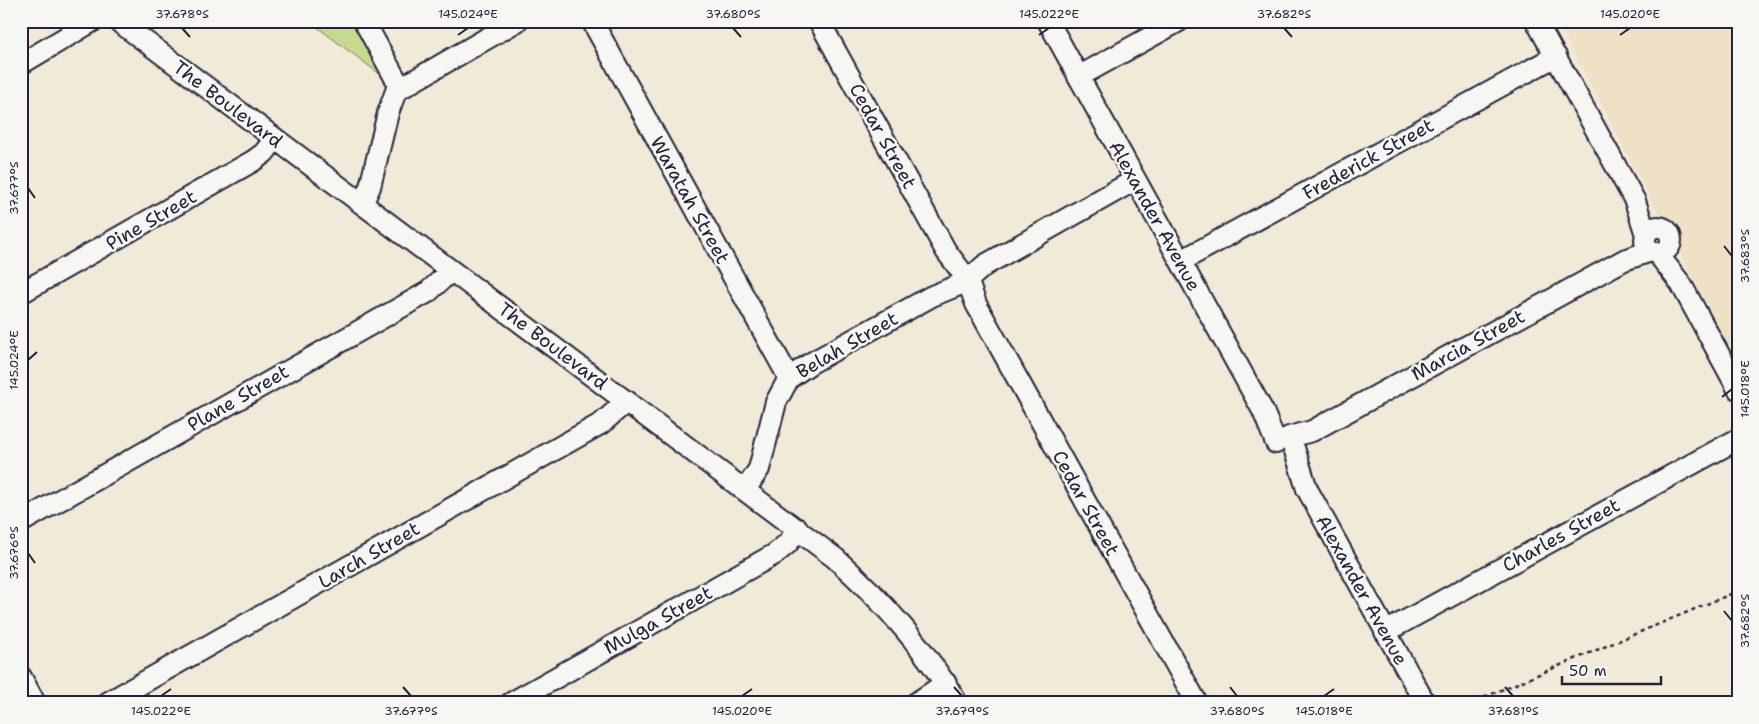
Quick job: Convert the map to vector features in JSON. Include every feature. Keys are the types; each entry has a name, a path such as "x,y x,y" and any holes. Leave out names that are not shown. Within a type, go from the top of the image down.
{"street":[{"path":"21,64 93,21"},
{"name":"The Boulevard","path":"118,21 835,558 878,599 911,635 946,683 957,703"},
{"path":"364,21 400,87"},
{"path":"362,204 371,183 391,101 400,87 517,21"},
{"name":"Waratah Street","path":"592,21 789,378"},
{"name":"Cedar Street","path":"819,21 1196,703"},
{"name":"Alexander Avenue","path":"1048,21 1263,411 1287,444 1301,476 1425,703"},
{"path":"1078,77 1179,21"},
{"path":"1536,21 1635,200 1655,242 1738,389"},
{"name":"Frederick Street","path":"1181,261 1556,56"},
{"name":"Pine Street","path":"21,293 253,162 264,153 275,139"},
{"name":"Belah Street","path":"745,490 759,469 776,402 789,378 811,363 1135,180"},
{"name":"Marcia Street","path":"1287,444 1655,242"},
{"name":"Plane Street","path":"21,522 428,292 451,270"},
{"name":"Larch Street","path":"107,703 602,423 627,401"},
{"name":"Charles Street","path":"1386,632 1738,439"},
{"name":"Mulga Street","path":"512,702 775,554 788,543 798,529"},
{"path":"21,677 35,703"},
{"path":"916,703 946,683"}],"path":[{"path":"1470,703 1738,590"}],"shaded area":[{"path":"1557,21 1738,21 1738,364"}],"green space":[{"path":"309,21 354,21 385,78"}]}
